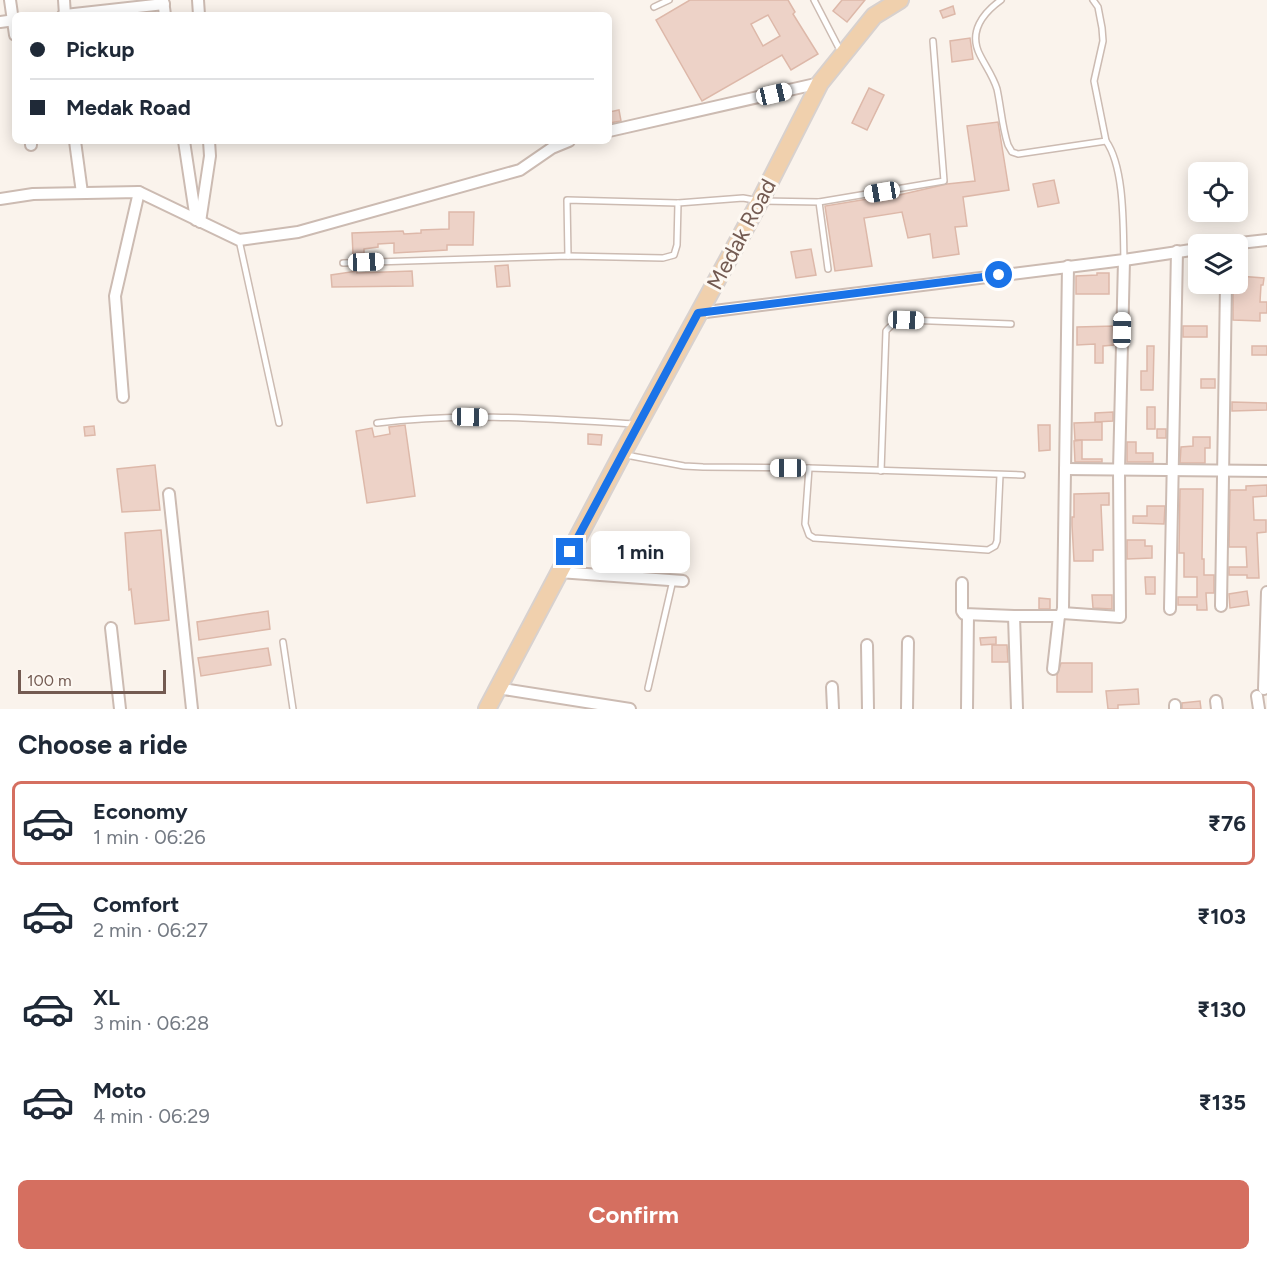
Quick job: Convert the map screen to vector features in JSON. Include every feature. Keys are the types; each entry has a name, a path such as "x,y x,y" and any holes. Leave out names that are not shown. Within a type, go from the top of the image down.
{"main road":[{"name":"Medak Road","path":"488,709 497,688 638,424 760,201 820,83 874,16 900,0"}],"street":[{"path":"86,12 113,8 164,6"},
{"path":"612,130 820,83"},
{"path":"75,144 82,193"},
{"path":"185,144 198,221"},
{"path":"198,221 210,156 209,144"},
{"path":"0,199 33,194 139,192 239,240 298,232 520,170 561,144"},
{"path":"123,397 115,296 139,192"},
{"path":"1248,242 1267,240"},
{"path":"698,313 1188,250"},
{"path":"1170,609 1177,251"},
{"path":"962,583 962,611 968,615 1060,615 1120,618 1119,470 1124,260"},
{"path":"1053,669 1060,615 1068,266"},
{"path":"1221,606 1226,294"},
{"path":"1065,469 1267,471"},
{"path":"169,494 192,709"},
{"path":"559,572 678,580"},
{"path":"1259,709 1267,592"},
{"path":"967,709 968,615"},
{"path":"1014,616 1017,709"},
{"path":"111,628 120,709"},
{"path":"906,709 908,642"},
{"path":"867,645 868,709"},
{"path":"832,687 833,709"},
{"path":"497,688 630,709"}],"lane":[{"path":"654,7 669,0"},
{"path":"814,0 843,56"},
{"path":"1001,0 984,15 977,25 975,37 980,55 996,87 1006,139 1012,152 1018,154 1106,141"},
{"path":"1093,0 1098,7 1102,28 1102,41 1094,81 1106,141 1113,154 1119,178 1124,260"},
{"path":"568,256 567,200 678,203 743,198 760,201 819,202 944,181 933,41"},
{"path":"819,202 828,269"},
{"path":"343,263 568,256 663,258 674,255 677,245 678,203"},
{"path":"239,240 279,423"},
{"path":"881,471 886,331 891,325 897,321 906,320 1011,324"},
{"path":"377,423 447,417 638,424"},
{"path":"622,454 684,466 1022,475"},
{"path":"809,468 805,524 806,530 814,538 988,550 995,546 997,541 1000,475"},
{"path":"648,688 678,580"},
{"path":"283,642 293,709"}],"building":[{"path":"690,0 788,0 795,12 793,14 818,54 791,70 782,55 702,101 656,20","holes":["768,15 780,36 763,46 751,24"]},
{"path":"842,0 865,0 847,22 833,11"},
{"path":"953,6 955,14 943,18 940,11"},
{"path":"970,38 973,59 952,62 950,41"},
{"path":"869,88 884,95 867,130 852,123"},
{"path":"619,110 621,121 612,122 612,111"},
{"path":"998,122 1009,190 963,197 967,226 955,227 959,254 933,258 930,234 908,238 902,212 864,218 872,266 835,271 825,206 886,196 886,198 947,184 975,181 967,126"},
{"path":"1054,180 1059,203 1038,207 1033,184"},
{"path":"449,212 474,212 473,245 447,245 447,250 394,253 394,243 378,244 378,247 364,249 364,253 353,254 352,233 403,231 404,234 421,233 421,230 449,229"},
{"path":"811,249 816,275 796,278 791,252"},
{"path":"508,265 510,286 497,287 495,266"},
{"path":"357,271 357,273 412,271 413,286 332,287 331,275"},
{"path":"1097,273 1109,273 1109,294 1076,294 1076,276 1097,275"},
{"path":"1248,277 1264,278 1263,285 1261,285 1260,302 1267,302 1267,313 1260,313 1260,321 1233,320 1233,294 1248,294"},
{"path":"1115,326 1114,345 1103,346 1103,363 1095,363 1095,344 1077,345 1077,327"},
{"path":"1183,326 1207,326 1207,337 1183,337"},
{"path":"1147,346 1154,346 1153,390 1141,390 1141,371 1147,371"},
{"path":"1252,346 1267,346 1267,355 1252,355"},
{"path":"1201,379 1215,379 1215,388 1201,388"},
{"path":"1232,402 1267,403 1267,410 1232,411"},
{"path":"1147,407 1155,407 1155,429 1147,429"},
{"path":"1113,412 1113,421 1095,422 1095,413"},
{"path":"1102,422 1102,440 1075,440 1074,423"},
{"path":"405,425 415,496 367,503 356,431 372,428 374,437 390,434 389,427"},
{"path":"1038,425 1050,425 1050,450 1039,451"},
{"path":"94,426 95,435 85,436 84,427"},
{"path":"1157,429 1166,429 1166,438 1157,438"},
{"path":"588,434 602,435 601,445 588,444"},
{"path":"1193,437 1210,437 1210,448 1205,448 1205,463 1180,463 1181,447 1193,446"},
{"path":"1082,440 1082,459 1102,459 1102,462 1075,462 1074,441"},
{"path":"1127,442 1136,442 1136,453 1153,453 1153,462 1127,462"},
{"path":"155,465 160,510 122,512 117,469"},
{"path":"1267,485 1267,496 1253,497 1254,520 1266,520 1266,532 1257,533 1259,578 1229,575 1229,567 1247,567 1246,547 1229,547 1230,490 1246,490 1246,486"},
{"path":"1180,489 1203,489 1202,559 1204,559 1204,575 1214,575 1214,593 1206,593 1207,610 1197,610 1197,605 1178,605 1178,597 1197,597 1197,577 1184,577 1184,553 1179,553"},
{"path":"1109,493 1109,505 1101,505 1103,550 1093,550 1093,561 1074,561 1072,517 1074,517 1074,494"},
{"path":"1147,506 1165,506 1164,524 1133,523 1133,516 1147,516"},
{"path":"161,530 169,620 135,624 131,589 129,590 125,533"},
{"path":"1127,540 1145,540 1145,546 1152,546 1152,558 1127,559"},
{"path":"1145,577 1155,577 1155,594 1146,594"},
{"path":"1247,591 1249,605 1230,608 1229,594"},
{"path":"1092,595 1112,595 1112,609 1093,608"},
{"path":"1039,598 1050,599 1050,609 1039,609"},
{"path":"268,611 270,629 199,640 197,622"},
{"path":"996,637 996,644 981,645 980,638"},
{"path":"992,645 1007,645 1008,662 992,662"},
{"path":"268,648 271,665 201,676 198,658"},
{"path":"1061,663 1092,663 1092,692 1057,692 1057,675"},
{"path":"1138,689 1139,704 1118,705 1118,709 1108,709 1106,691"},
{"path":"1200,701 1201,709 1182,709 1182,703"}],"route":[{"path":"570,552 698,313 999,275"}]}
